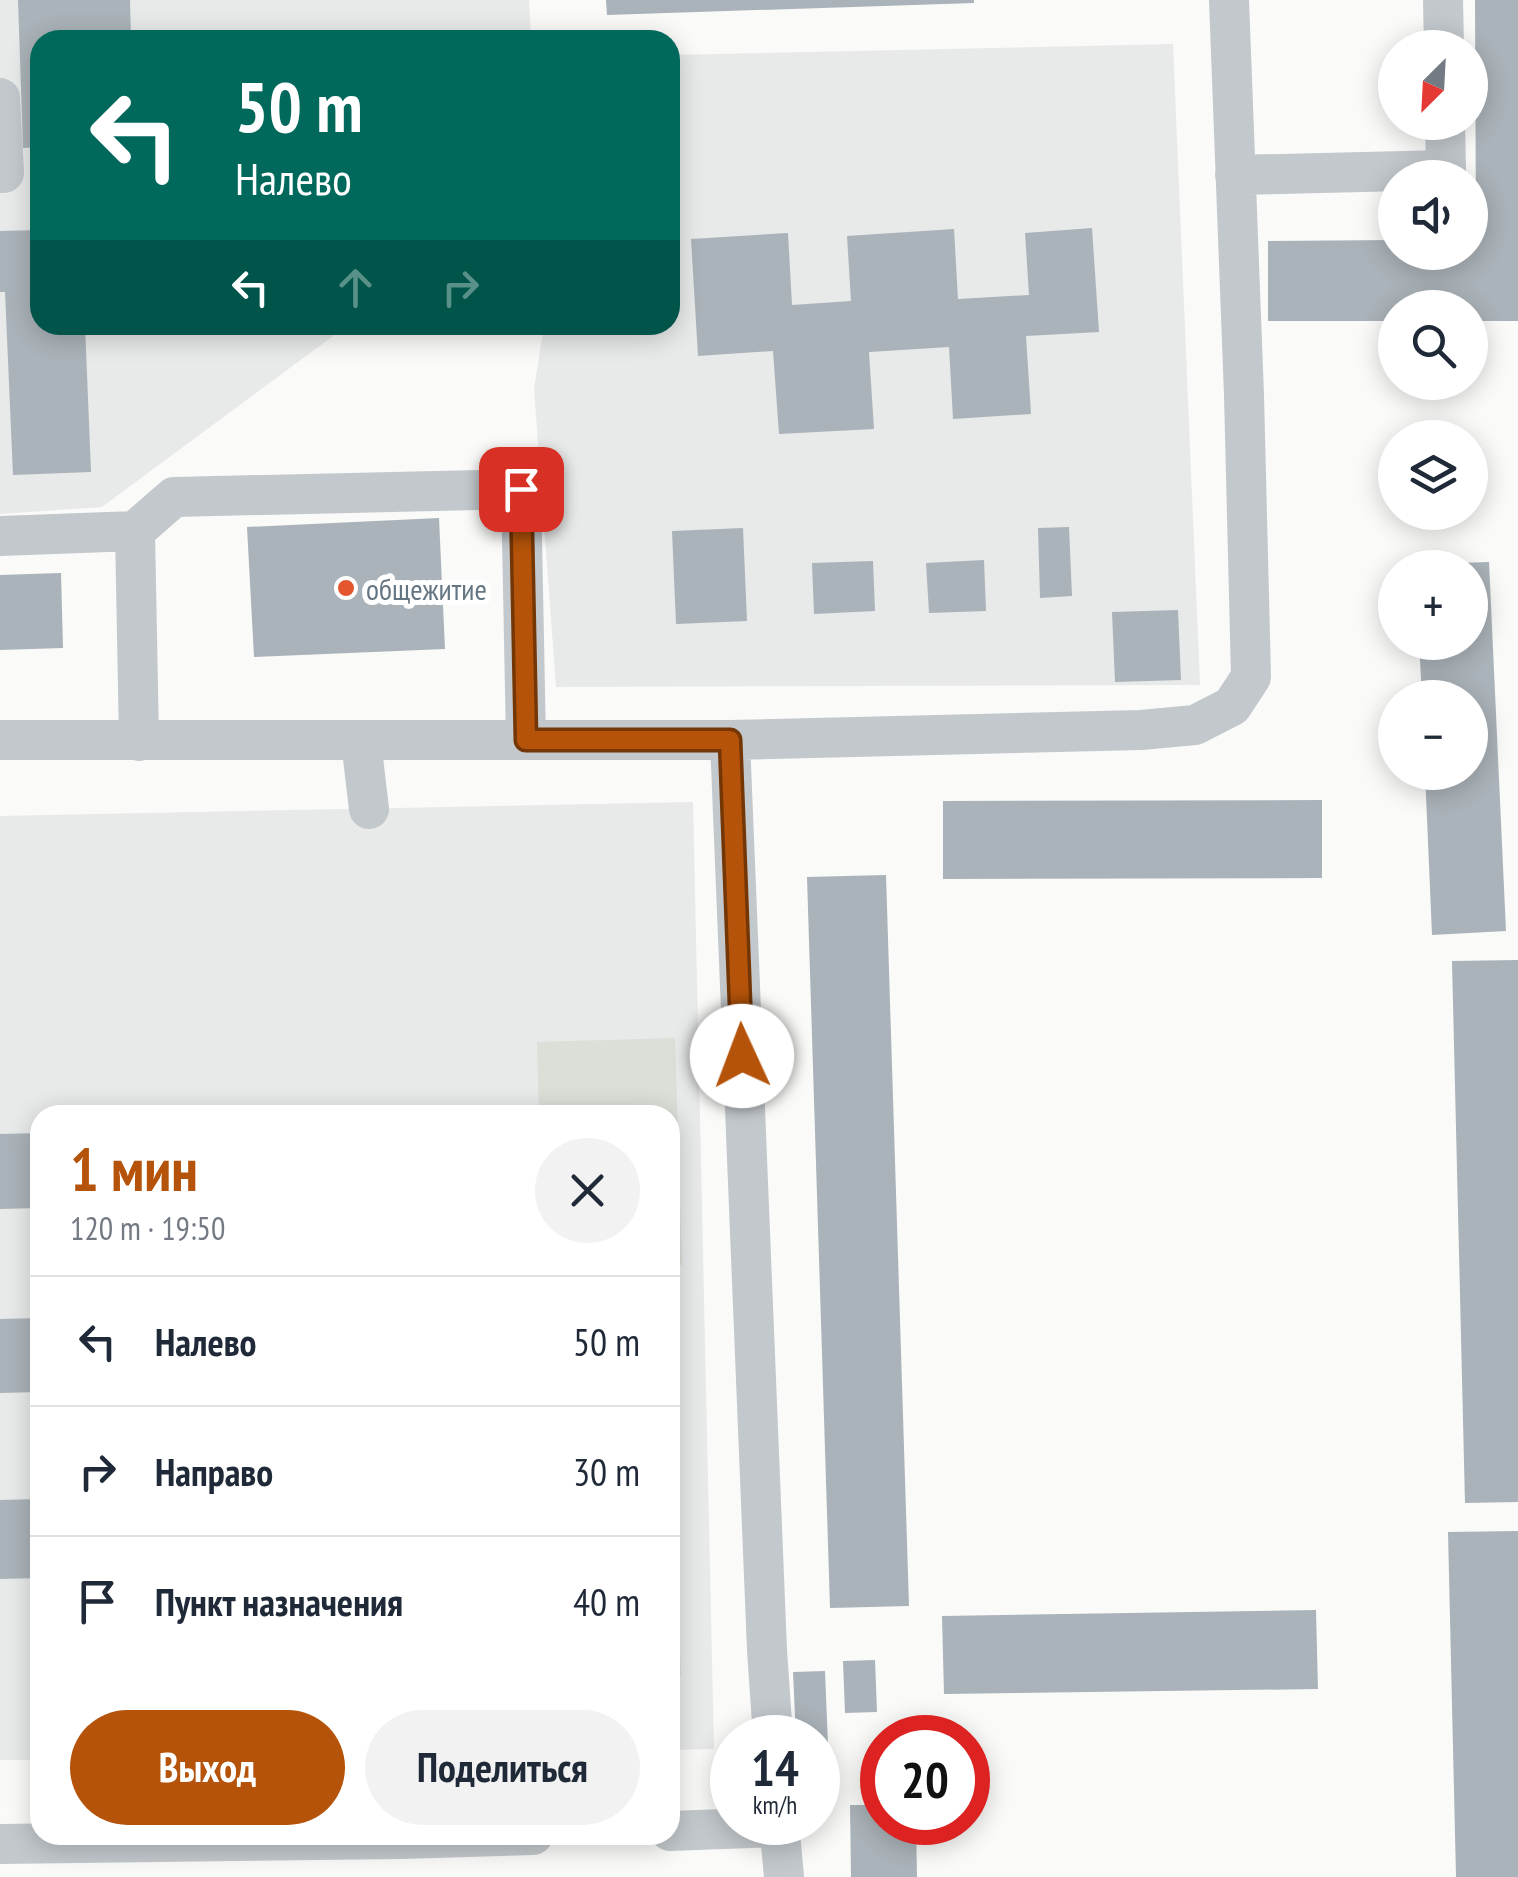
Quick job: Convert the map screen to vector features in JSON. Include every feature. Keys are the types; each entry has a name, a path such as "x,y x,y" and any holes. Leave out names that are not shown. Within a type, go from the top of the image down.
{"lane":[{"path":"0,740 730,740 1141,730 1196,725 1232,706 1251,677 1228,0"},
{"path":"1443,0 1444,30"},
{"path":"0,98 4,173 0,173"},
{"path":"1235,175 1446,170 1446,140"},
{"path":"0,536 136,531 174,497 521,489 526,740"},
{"path":"136,531 139,741"},
{"path":"730,740 771,1715"},
{"path":"360,742 369,809"},
{"path":"680,1830 710,1829"},
{"path":"0,1844 30,1844"},
{"path":"781,1845 784,1877"}],"shaded area":[{"path":"0,0 529,0 530,30 30,30 30,335 334,335 102,507 0,514"},
{"path":"1173,44 1200,685 556,687 534,389 542,335 680,335 680,55"},
{"path":"693,802 713,1715 710,1715 710,1749 680,1750 680,1105 30,1105 30,1760 0,1760 0,816"},
{"path":"675,1038 677,1105 539,1105 537,1042"},
{"path":"680,1200 682,1265 680,1265"}],"building":[{"path":"18,0 130,0 131,30 30,30 30,148 23,148"},
{"path":"606,0 974,0 974,3 607,15"},
{"path":"1475,0 1518,0 1518,321 1488,321 1488,290 1378,290 1378,321 1268,321 1268,241 1378,240 1378,270 1488,270 1488,160 1476,160 1476,140 1488,140 1488,30 1475,30"},
{"path":"1092,228 1099,332 1026,336 1031,414 953,419 949,347 869,352 874,429 779,434 773,351 698,356 691,239 788,233 792,305 851,301 847,236 954,229 958,299 1029,295 1025,233"},
{"path":"30,230 30,335 85,335 91,472 13,475 5,292 0,292 0,231"},
{"name":"общежитие","path":"439,518 445,649 254,657 247,527"},
{"path":"1069,527 1072,596 1040,598 1038,528"},
{"path":"743,528 747,621 676,624 672,531"},
{"path":"984,560 986,611 929,613 926,563"},
{"path":"873,561 875,611 814,614 812,563"},
{"path":"1488,562 1506,931 1432,935 1426,790 1488,790 1488,680 1421,680 1420,660 1488,660"},
{"path":"61,573 63,648 0,650 0,575"},
{"path":"1178,610 1181,680 1115,682 1112,612"},
{"path":"1322,800 1322,878 943,879 943,801"},
{"path":"886,875 909,1606 830,1608 807,877"},
{"path":"1518,960 1518,1502 1465,1503 1452,961"},
{"path":"30,1133 30,1208 0,1209 0,1134"},
{"path":"30,1318 30,1392 0,1393 0,1319"},
{"path":"30,1499 30,1578 0,1579 0,1500"},
{"path":"1518,1531 1518,1877 1456,1877 1448,1532"},
{"path":"1316,1610 1318,1689 944,1694 942,1616"},
{"path":"875,1660 877,1712 845,1713 843,1661"},
{"path":"825,1671 827,1715 795,1715 793,1672"},
{"path":"850,1805 860,1805 860,1845 916,1845 917,1877 851,1877"}],"place":[{"name":"общежитие","path":"346,588"}],"route":[{"path":"521,489 526,740 730,740 742,1056"}]}
